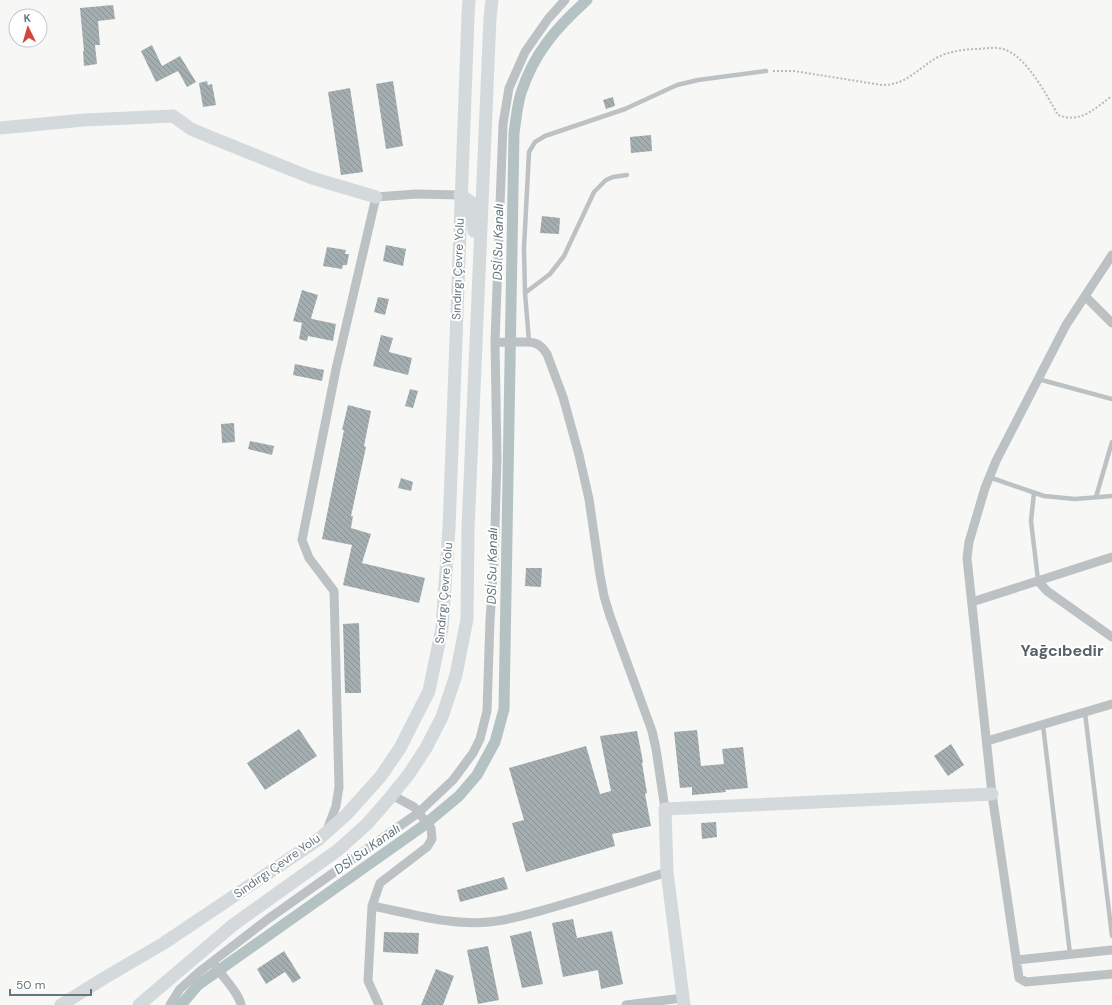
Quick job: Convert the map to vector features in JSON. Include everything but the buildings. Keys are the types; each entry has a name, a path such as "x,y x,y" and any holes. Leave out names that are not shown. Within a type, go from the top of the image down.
{"main road":[{"name":"Sındırgı Çevre Yolu","path":"61,1005 164,943 319,839 348,814 381,776 400,748 429,691 442,628 449,528 460,195 469,0"},
{"name":"Sındırgı Çevre Yolu","path":"139,1005 150,1000 233,925 338,850 366,824 392,796 409,774 426,748 442,717 456,676 464,641 467,619 468,529 489,26 492,0"},
{"path":"0,128 84,120 173,116 191,129 215,140 312,178 376,197"},
{"path":"460,195 472,203 478,297"},
{"path":"684,1001 667,872 665,809 992,794"}],"street":[{"path":"170,1005 180,989 189,980 214,964 268,919 419,815 454,780 473,753 480,739 487,711 490,620 494,561 503,124 505,104 509,88 525,52 548,19 565,0"},
{"path":"326,832 336,806 339,787 334,591 309,558 302,540 336,369 376,197 416,194 460,195"},
{"path":"1112,255 1066,325 996,461 989,477 969,542 967,558 992,794 1019,978 1026,982 1112,974"},
{"path":"1085,296 1112,323"},
{"path":"499,342 529,341 539,344 547,354 563,397 589,498 604,596 652,731 665,809"},
{"path":"972,602 1112,557"},
{"path":"1038,581 1047,591 1112,637"},
{"path":"987,741 1112,704"},
{"path":"379,1005 368,981 372,906 380,883 427,847 432,839 431,828 414,807 392,796"},
{"path":"372,906 441,920 488,922 511,919 595,895 667,872"},
{"path":"1017,960 1112,950"},
{"path":"214,964 240,1000 241,1005"},
{"path":"626,1005 684,1001"}],"lane":[{"path":"529,341 525,293 524,248 529,152 535,142 545,136 625,109 677,85 698,80 766,72"},
{"path":"525,293 550,274 564,256 594,192 606,180 613,177 627,175"},
{"path":"1038,379 1112,399"},
{"path":"1096,498 1112,442"},
{"path":"989,477 1044,496 1075,499 1112,496"},
{"path":"1034,493 1031,521 1038,581"},
{"path":"1085,713 1112,936"},
{"path":"1043,725 1070,954"}],"path":[{"path":"766,72 794,71 890,85 904,81 938,57 946,54 965,49 999,48 1010,51 1020,58 1058,115 1068,118 1080,117 1112,96"}],"waterway":[{"name":"DSİ Su Kanalı","path":"181,1005 198,985 423,826 459,796 477,775 495,742 504,709 514,133 521,93 539,53 565,21 587,0"}],"district":[{"name":"Yağcıbedir","path":"1062,650"}]}
